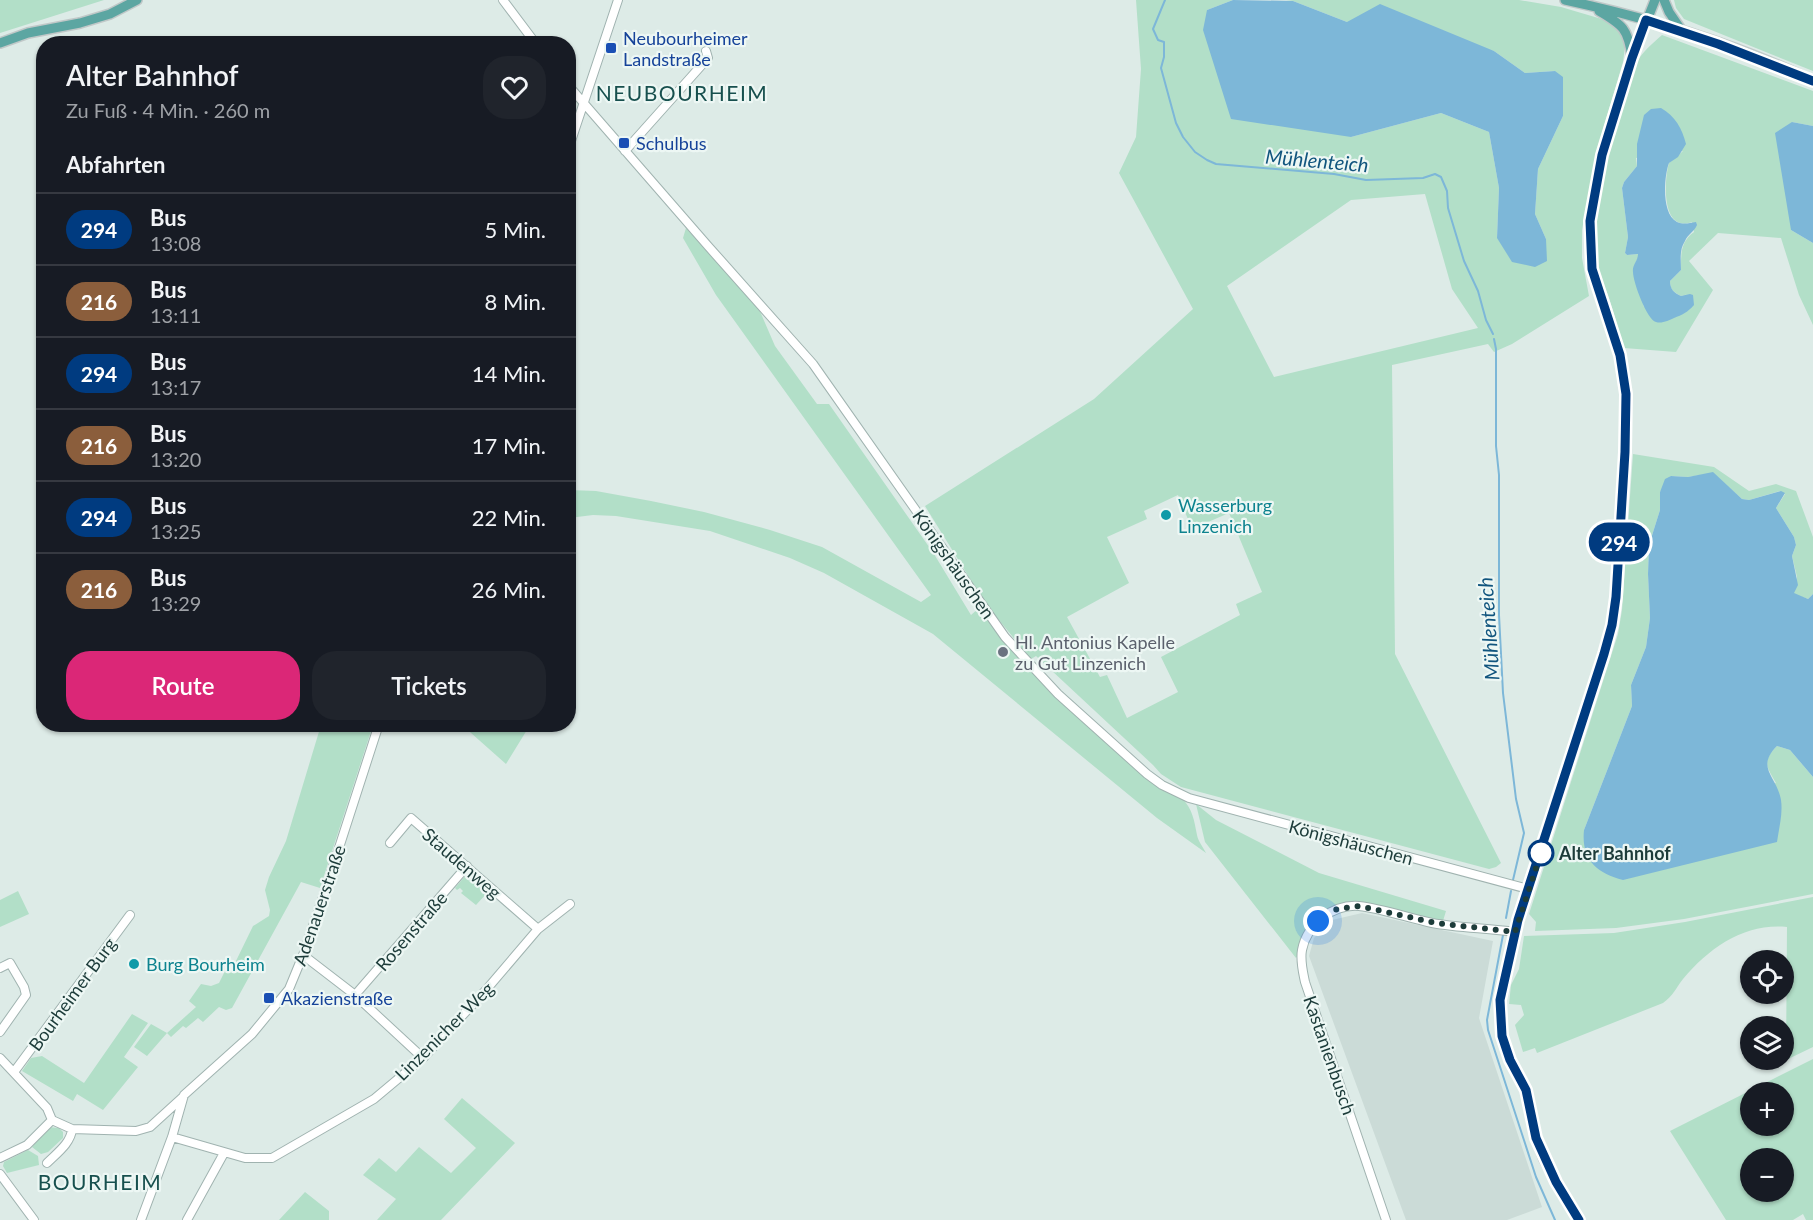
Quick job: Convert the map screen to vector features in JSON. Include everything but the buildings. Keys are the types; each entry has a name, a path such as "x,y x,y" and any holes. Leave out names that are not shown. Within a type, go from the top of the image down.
{"main road":[{"path":"0,43 28,33 80,23 110,14 137,0"},
{"path":"1564,0 1682,31 1813,81"},
{"path":"1579,1220 1544,1159 1536,1138 1526,1090 1510,1060 1502,1036 1500,1000 1515,932 1604,654 1613,615 1625,452 1626,394 1620,355 1592,269 1590,221 1602,155 1632,58 1655,0"},
{"path":"1664,0 1682,31"},
{"path":"1589,5 1626,31 1632,58"}],"street":[{"path":"503,0 530,36"},
{"path":"576,127 618,0"},
{"path":"625,151 708,58 706,51"},
{"name":"Königshäuschen","path":"576,94 813,364 1005,637 1058,694 1147,774 1172,790 1200,801 1528,889"},
{"name":"Adenauerstraße","path":"72,1129 136,1131 150,1127 252,1034 289,989 303,955 376,732"},
{"name":"Staudenweg","path":"390,843 411,818 538,929"},
{"name":"Rosenstraße","path":"355,995 467,866"},
{"name":"Linzenicher Weg","path":"224,1153 245,1158 272,1158 374,1100 423,1058 538,929 570,904"},
{"name":"Kastanienbusch","path":"1386,1220 1305,982 1302,966 1303,946 1311,929 1327,914 1346,907 1363,907 1444,925 1515,932"},
{"name":"Bourheimer Burg","path":"14,1072 130,915"},
{"path":"303,955 355,995 423,1058"},
{"path":"0,968 10,963 26,995 0,1032"},
{"path":"0,1058 47,1108 51,1120 72,1129 67,1143 47,1163"},
{"path":"141,1220 172,1137 184,1095"},
{"path":"0,1158 27,1145 51,1120"},
{"path":"172,1137 224,1153 187,1220"},
{"path":"2,1181 34,1220"}],"shaded area":[{"path":"1362,913 1493,941 1479,1018 1542,1207 1507,1220 1406,1220 1309,956 1314,938 1332,920"}],"green space":[{"path":"0,0 104,0 0,33"},
{"path":"1136,0 1233,0 1207,10 1351,137 1441,113 1489,132 1499,188 1497,238 1546,239 1535,214 1538,169 1563,116 1555,71 1525,73 1494,51 1347,22 1286,0 1519,0 1561,7 1605,20 1621,30 1625,47 1623,62 1596,153 1582,230 1582,258 1589,296 1512,344 1494,352 1488,344 1392,365 1395,654 1501,863 1496,867 1489,869 1181,787 1161,774 1036,656 1031,659 985,603 925,506 1094,399 1193,309 1119,173 1136,137 1141,69","holes":["1425,194 1452,289 1478,328 1274,377 1227,286 1351,200","1178,495 1192,529 1229,513 1262,592 1236,604 1240,615 1161,657 1178,692 1127,718 1107,675 1100,677 1067,617 1129,583 1107,537 1147,519 1144,511"]},
{"path":"1674,0 1813,0 1813,71 1684,19 1676,8"},
{"path":"1662,35 1813,91 1813,126 1792,122 1791,230 1813,243 1813,325 1799,295 1781,238 1718,233 1689,261 1713,290 1676,352 1624,348 1608,295 1596,266 1593,245 1594,220 1604,163 1620,106 1637,62","holes":["1683,151 1669,163 1666,192 1670,213 1675,220 1682,223 1692,222 1694,232 1684,244 1681,254 1681,270 1670,281 1670,284 1672,290 1678,295 1689,294 1644,307 1635,264 1638,254 1627,255 1625,253 1628,237 1622,188 1637,166 1636,158"]},
{"path":"686,228 759,309 775,346 817,404 829,404 934,554 971,615 979,608 1015,653 1052,691 1186,802 1206,853 1157,818 933,634 824,573 790,558 710,531 616,516 576,517 576,490 596,491 704,512 822,547 921,602 931,595 716,295 683,238"},
{"path":"1633,454 1714,467 1749,491 1776,484 1796,491 1813,537 1813,594 1808,599 1793,594 1797,577 1792,556 1796,545 1794,537 1776,508 1785,494 1780,491 1749,500 1742,499 1713,473 1688,477 1671,476 1660,492 1660,510 1649,545 1650,618 1646,647 1631,685 1632,706 1584,830 1776,783 1767,760 1777,746 1790,750 1813,777 1813,894 1684,919 1616,928 1535,931 1536,922 1529,914 1618,634 1622,610"},
{"path":"319,732 371,732 320,888 301,882 232,1008 226,1010 219,1007 203,1022 198,1018 186,1028 183,1026 171,1037 167,1033 196,1007 189,1001 201,984 211,986 219,983 226,969 235,963 253,926 269,916 270,910 265,890 286,841"},
{"path":"470,732 526,732 506,764"},
{"path":"1196,804 1216,820 1319,873 1446,911 1443,921 1368,904 1325,913 1296,958 1205,842"},
{"path":"466,875 470,875 488,892 476,905 461,893 463,891 460,888 457,890 455,888"},
{"path":"18,891 29,914 0,927 0,900"},
{"path":"1813,897 1813,1047 1794,1056 1794,1016 1786,1016 1786,1004 1794,1004 1794,950 1787,950 1787,927 1772,927 1743,933 1717,947 1693,967 1663,1003 1537,1053 1535,1048 1523,1052 1515,1025 1524,1015 1521,1005 1509,1004 1511,985 1519,969 1524,936 1614,933 1685,922"},
{"path":"132,1014 148,1023 124,1057 138,1067 103,1110 77,1094 73,1101 22,1071 31,1058 42,1056 84,1083"},
{"path":"151,1024 167,1033 147,1056 134,1047"},
{"path":"1813,1059 1813,1220 1806,1220 1803,1214 1793,1220 1726,1220 1670,1131 1740,1096 1740,1136 1794,1136 1794,1082 1767,1082"},
{"path":"462,1098 515,1143 441,1220 377,1220 396,1199 363,1175 379,1158 396,1172 419,1147 451,1173 476,1148 444,1119"},
{"path":"48,1127 59,1128 63,1132 63,1138 48,1152 41,1154 32,1147"},
{"path":"28,1150 38,1156 39,1165 7,1173 3,1166 4,1162"},
{"path":"305,1192 329,1211 329,1220 279,1220"}],"water":[{"path":"1233,0 1293,1 1347,22 1380,4 1494,51 1525,73 1555,71 1563,77 1563,116 1538,169 1535,214 1546,239 1547,261 1535,267 1512,262 1497,238 1499,188 1489,132 1441,113 1351,137 1231,119 1203,30 1207,10"},
{"path":"1661,108 1677,123 1686,144 1678,157 1669,163 1667,169 1665,194 1668,211 1677,222 1684,224 1696,222 1697,225 1682,248 1681,270 1670,281 1676,294 1693,295 1694,305 1665,322 1656,322 1649,315 1635,284 1633,270 1638,254 1627,255 1625,253 1628,237 1622,188 1637,166 1637,144 1644,115 1651,109"},
{"path":"1792,122 1813,126 1813,243 1791,230 1775,133"},
{"path":"1713,472 1742,499 1749,500 1781,491 1785,493 1776,508 1794,537 1796,545 1792,556 1798,585 1794,593 1808,599 1813,594 1813,777 1790,750 1777,746 1768,760 1768,766 1781,800 1777,842 1623,880 1605,873 1592,863 1585,849 1584,830 1632,706 1631,685 1646,647 1650,618 1649,545 1660,510 1660,492 1665,479 1671,476 1688,477"}],"waterway":[{"name":"Mühlenteich","path":"1165,0 1153,29 1158,40 1164,42 1161,68 1176,123 1183,137 1195,152 1216,164 1334,174 1366,180 1423,178 1435,174 1441,177 1447,191 1448,208 1464,261 1478,291 1486,320 1493,334"},
{"name":"Mühlenteich","path":"1494,339 1496,349 1496,446 1499,475 1499,615 1503,693 1516,799 1524,833 1513,880"},
{"name":"Mühlenteich","path":"1506,918 1511,891"},
{"name":"Mühlenteich","path":"1503,935 1487,1020 1488,1030 1536,1177 1555,1220"}],"bus line":[{"name":"294","path":"1579,1220 1544,1159 1536,1138 1526,1090 1510,1060 1502,1036 1500,1000 1515,932 1604,654 1612,625 1616,597 1625,452 1626,394 1624,371 1613,329 1599,295 1592,269 1590,221 1595,187 1602,155 1646,20 1760,59 1813,81"}],"place":[{"name":"Neubourheimer Landstraße","path":"611,48"},
{"name":"Schulbus","path":"624,143"},
{"name":"Wasserburg Linzenich","path":"1166,515"},
{"name":"Hl. Antonius Kapelle zu Gut Linzenich","path":"1003,652"},
{"name":"Alter Bahnhof","path":"1541,853"},
{"name":"Burg Bourheim","path":"134,964"},
{"name":"Akazienstraße","path":"269,998"}],"district":[{"name":"NEUBOURHEIM","path":"682,92"},
{"name":"BOURHEIM","path":"100,1181"}],"route":[{"path":"1318,921 1337,909 1359,906 1436,923 1515,932 1541,853"}]}
